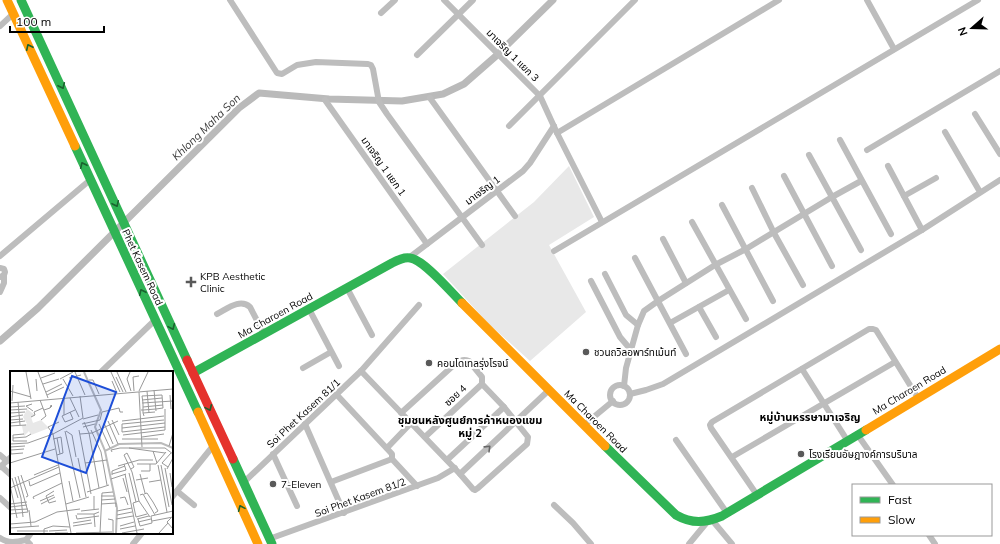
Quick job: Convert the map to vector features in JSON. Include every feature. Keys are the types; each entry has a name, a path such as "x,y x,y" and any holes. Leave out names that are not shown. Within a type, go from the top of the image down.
{"main road":[{"name":"Phet Kasem Road","path":"7,0 258,544"},
{"name":"Phet Kasem Road","path":"21,0 123,219 270,542"},
{"name":"Ma Charoen Road","path":"182,378 392,263 410,257 417,259 423,264 676,515 685,520 694,522 710,521 727,513 1000,349"}],"street":[{"path":"230,0 277,73 282,74 297,65 316,62 371,65 380,101 387,114 482,245"},
{"path":"381,13 395,0"},
{"name":"มาเจริญ 1 แยก 3","path":"444,0 540,96 556,133 602,222"},
{"path":"417,55 473,0"},
{"path":"509,126 635,0"},
{"path":"556,133 779,0"},
{"path":"868,0 894,49"},
{"path":"554,250 978,0"},
{"path":"0,26 14,14"},
{"path":"867,150 1000,70"},
{"path":"430,98 496,192 515,216"},
{"name":"มาเจริญ 1 แยก 1","path":"325,100 426,244"},
{"path":"975,114 1000,154"},
{"name":"มาเจริญ 1","path":"410,257 523,171 530,163 554,126"},
{"path":"945,132 980,192"},
{"path":"840,140 891,234"},
{"path":"809,155 861,250"},
{"path":"888,166 922,230"},
{"path":"784,176 803,215 832,266"},
{"path":"904,196 936,178"},
{"path":"0,256 90,180"},
{"path":"630,394 663,384 922,230 1000,180"},
{"path":"624,386 630,350 644,311 658,300 715,265 774,233 861,181"},
{"path":"752,188 774,233 803,284"},
{"path":"722,205 774,301"},
{"path":"692,222 746,319"},
{"path":"663,239 686,283"},
{"path":"635,258 686,354"},
{"path":"0,267 4,269 5,272 2,276 4,283 0,292"},
{"path":"605,274 626,315 638,325"},
{"path":"591,281 620,337 630,350"},
{"path":"347,288 372,335"},
{"path":"670,323 700,308 729,290"},
{"path":"217,314 235,304 242,303 247,305 250,307 264,334"},
{"name":"Soi Phet Kasem 81/1","path":"243,483 361,371 419,305"},
{"path":"700,308 716,337"},
{"path":"309,309 338,366"},
{"path":"102,371 154,320"},
{"path":"757,495 711,428 710,425 712,422 865,331 873,329 876,330 918,398"},
{"path":"303,368 331,352"},
{"path":"361,371 455,468 473,489 476,490 527,444 528,440 528,437 504,407 482,384 482,377 469,361 463,359 456,363 402,413"},
{"path":"732,457 895,362"},
{"path":"802,369 847,440"},
{"name":"ซอย 4","path":"425,437 482,384"},
{"path":"618,386 624,386 630,394 629,400 624,404 618,405 610,396 612,390 618,386"},
{"path":"460,474 549,390"},
{"path":"337,395 387,448 392,454 392,459 417,486"},
{"path":"584,425 613,401"},
{"path":"446,460 504,407"},
{"path":"387,448 411,423"},
{"path":"305,424 344,513"},
{"path":"857,434 892,484"},
{"path":"676,440 727,513"},
{"path":"173,496 213,446"},
{"path":"273,454 297,506"},
{"path":"0,455 9,459 0,467 10,475"},
{"path":"331,482 392,459"},
{"name":"Soi Phet Kasem 81/2","path":"270,542 438,478 455,468"},
{"path":"177,491 194,505"},
{"path":"0,498 10,507"},
{"path":"554,505 591,544"},
{"path":"689,544 710,521 732,544"},
{"path":"133,544 141,534"},
{"path":"0,538 7,544 28,542"}],"shaded area":[{"path":"569,166 594,217 549,245 586,312 530,361 488,323 443,274 534,202"}],"waterway":[{"name":"Khlong Maha Son","path":"0,341 38,308 239,108 259,93 329,99 402,101 443,94 464,84 496,56 553,0"}],"traffic: fast":[{"path":"21,0 187,360"},
{"path":"75,146 198,412"},
{"path":"193,373 403,258 410,258 422,264 462,303"},
{"path":"605,446 676,515 688,520 699,522 722,516 866,430"},
{"path":"233,459 272,544"}],"traffic: slow":[{"path":"7,0 75,146"},
{"path":"462,303 605,446"},
{"path":"866,430 1000,349"},
{"path":"198,412 258,544"}],"traffic: jam":[{"path":"187,360 233,459"}],"place":[{"name":"KPB Aesthetic Clinic","path":"191,282"},
{"name":"ชวนถวิลอพาร์ทเม้นท์","path":"586,352"},
{"name":"คอนโดเทลรุ่งโรจน์","path":"429,363"},
{"name":"โรงเรียนอัษฎางค์การบริบาล","path":"801,454"},
{"name":"7-Eleven","path":"273,484"}],"district":[{"name":"หมู่บ้านหรรษามาเจริญ","path":"810,417"},
{"name":"ชุมชนหลังศูนย์การค้าหนองแขม หมู่ 2","path":"470,426"}]}
